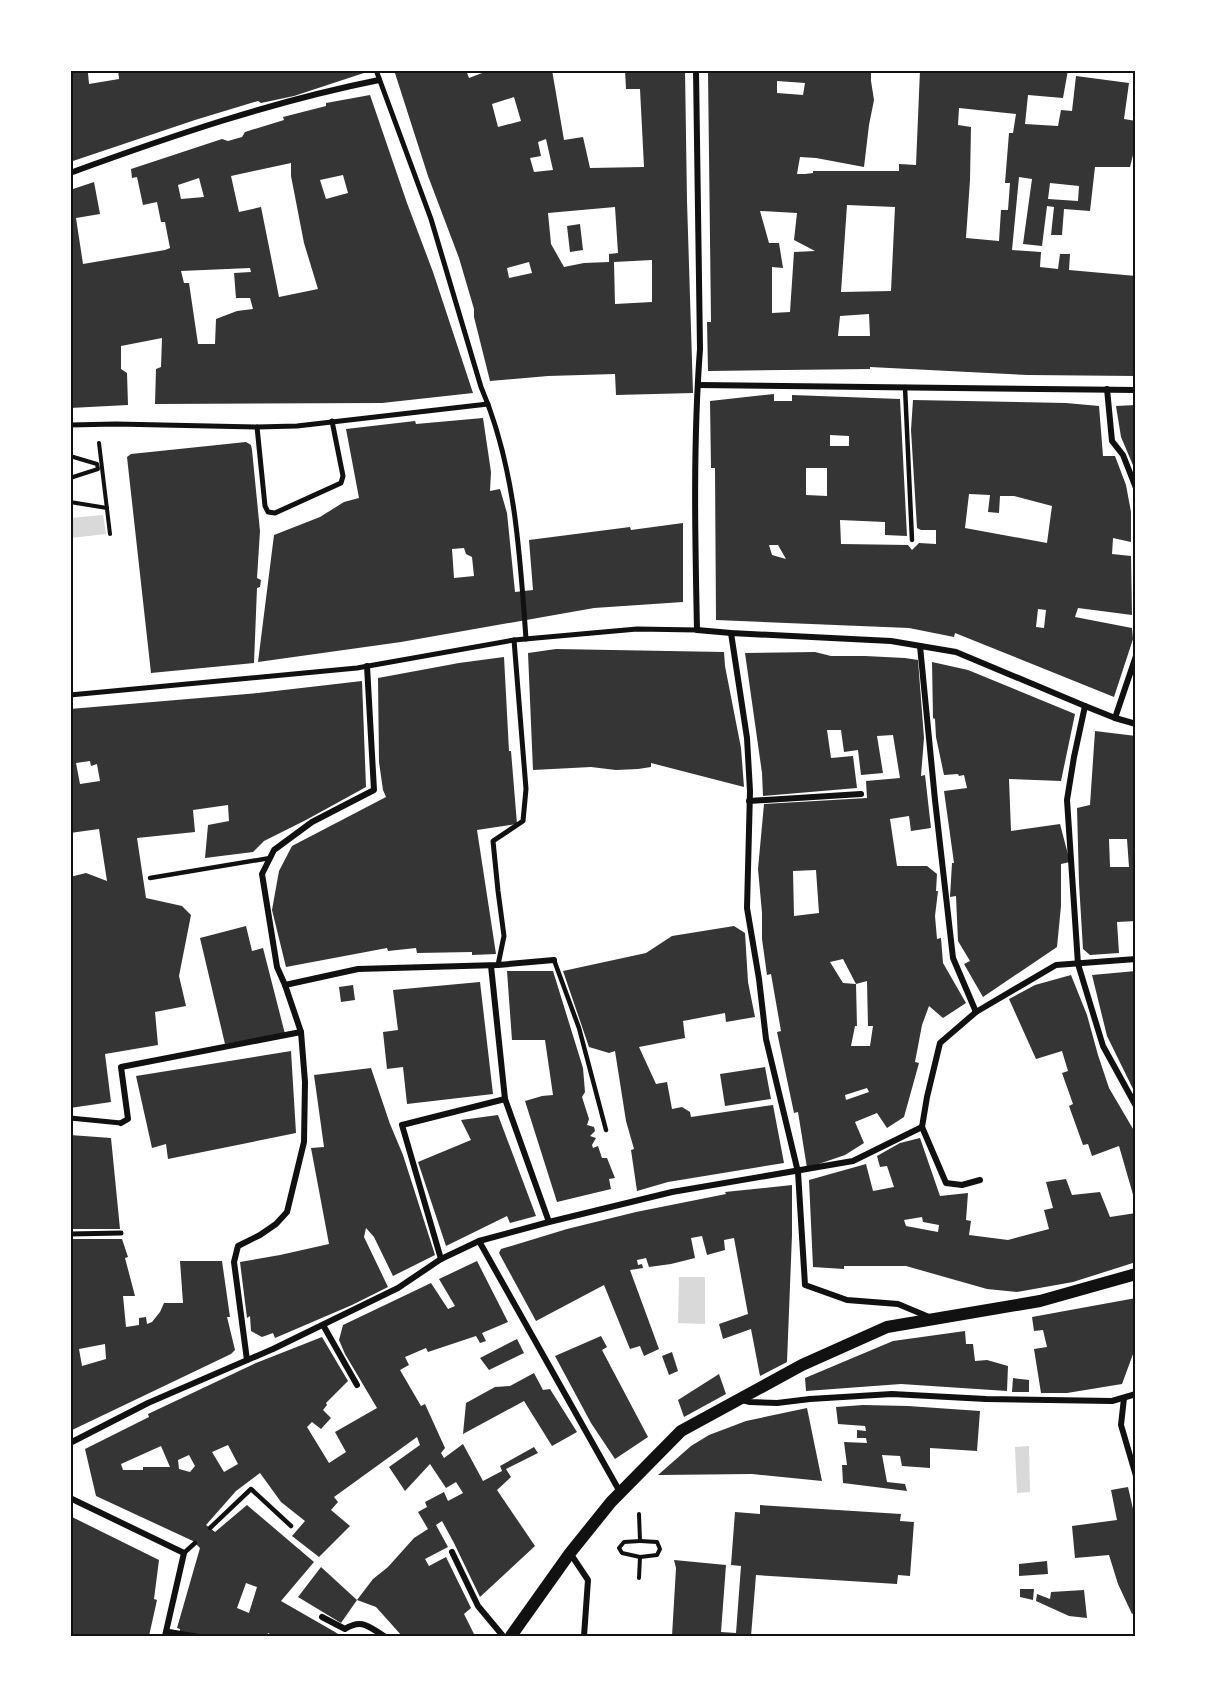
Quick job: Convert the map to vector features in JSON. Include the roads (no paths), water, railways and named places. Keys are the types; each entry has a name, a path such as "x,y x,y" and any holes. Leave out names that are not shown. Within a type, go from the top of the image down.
{"main road":[{"path":"511,1636 570,1553 620,1492 681,1431 802,1365 887,1327 1040,1301 1136,1274"}],"street":[{"path":"376,70 431,219 503,453 518,533 526,639"},
{"path":"696,70 700,350 695,528 697,630"},
{"path":"70,173 231,119 306,97 379,80"},
{"path":"698,385 1136,390"},
{"path":"1107,389 1112,441 1123,455 1136,488"},
{"path":"70,425 297,426 488,404"},
{"path":"257,427 265,506 268,512 275,513 341,483 343,476 332,421"},
{"path":"70,695 367,666 514,640 637,629 697,630 891,640 956,652 1085,706 1136,724"},
{"path":"730,633 747,738 749,801 747,908 766,1040 798,1172 805,1285 846,1300 898,1304 933,1319"},
{"path":"514,640 526,789 523,821 493,841 504,936 494,965 505,1099 549,1222"},
{"path":"920,646 953,958 976,1012"},
{"path":"1114,717 1136,656"},
{"path":"247,1360 234,1262 238,1246 276,1224 287,1212 304,1142 305,1082 301,1032 277,967 262,874 274,850 312,822 374,790 367,666"},
{"path":"1085,706 1067,800 1078,964 1103,1046 1136,1106"},
{"path":"749,801 861,794"},
{"path":"980,1180 962,1185 946,1183 922,1126 940,1043 976,1012 1056,965 1136,959"},
{"path":"285,985 358,969 494,965 554,960"},
{"path":"70,1118 121,1123 128,1119 121,1067 301,1032"},
{"path":"441,1259 402,1125 505,1099"},
{"path":"70,1443 148,1403 247,1360 398,1288 441,1259 478,1241 672,1192 853,1161 922,1126"},
{"path":"70,1234 121,1233"},
{"path":"478,1241 620,1492"},
{"path":"323,1325 357,1385"},
{"path":"738,1399 777,1403 892,1394 986,1399 1112,1401 1136,1394"},
{"path":"1124,1398 1121,1425 1136,1476"},
{"path":"70,1498 184,1553 166,1634 196,1636"},
{"path":"452,1551 478,1606 502,1636"},
{"path":"570,1553 588,1580 584,1636"},
{"path":"322,1617 345,1629 353,1624 363,1623 384,1636"}],"lane":[{"path":"905,387 912,540"},
{"path":"150,878 270,858"},
{"path":"554,960 579,1028 606,1130"},
{"path":"210,1528 251,1489 291,1526"},
{"path":"184,1553 195,1543"}]}
